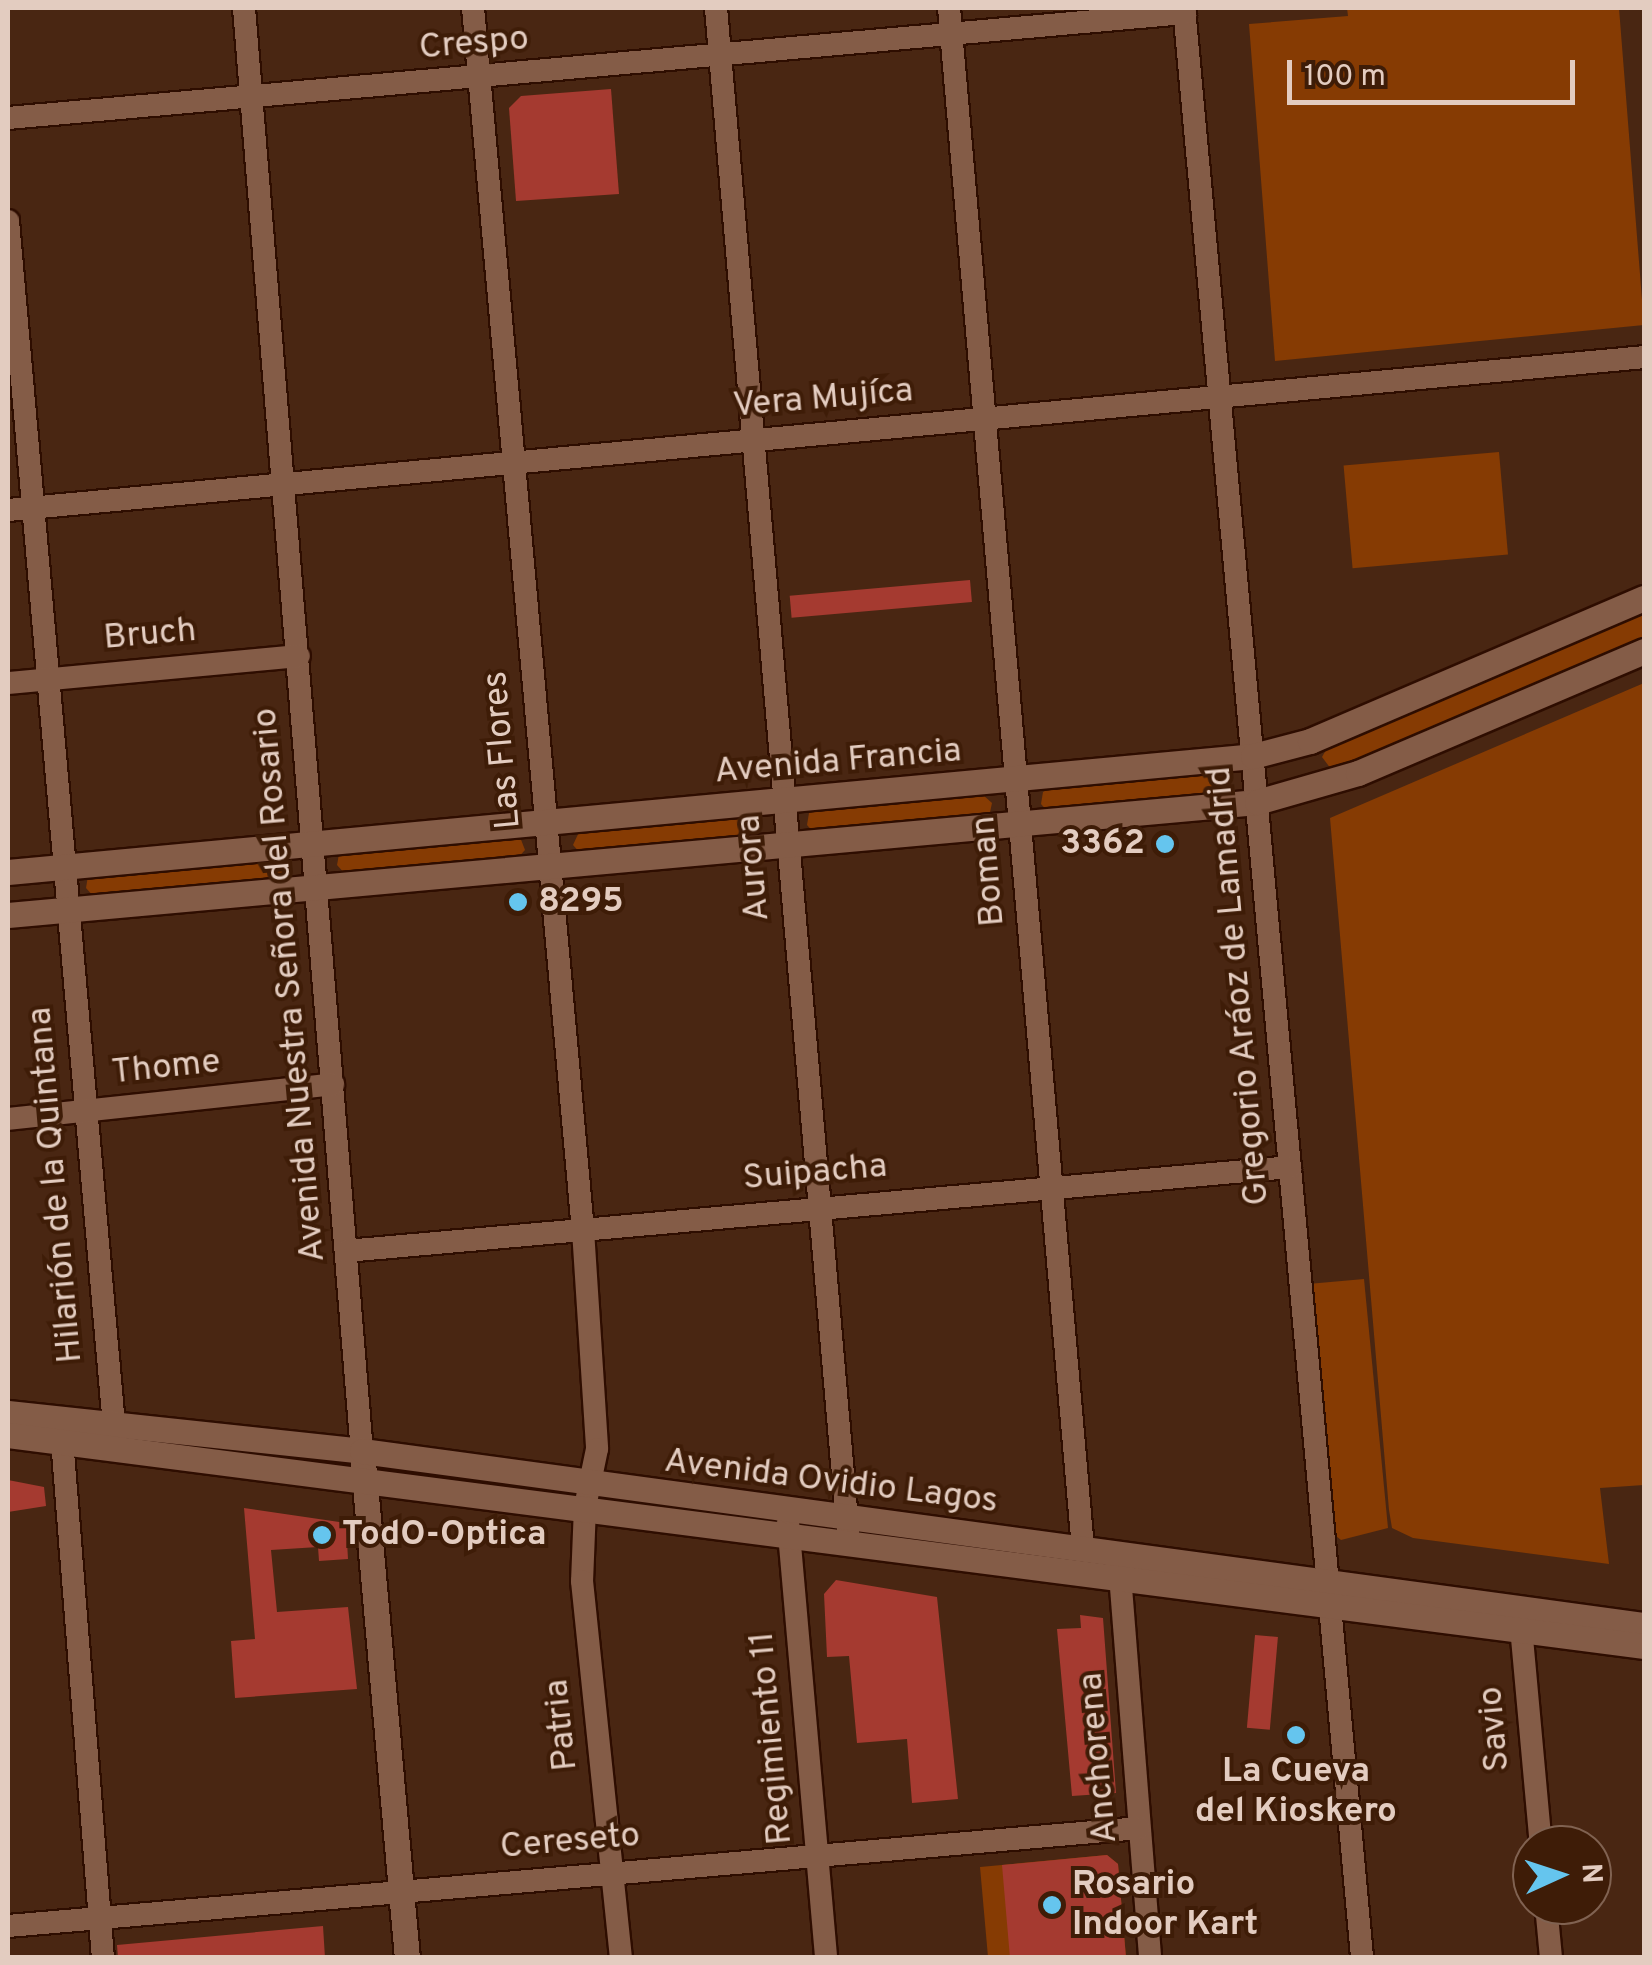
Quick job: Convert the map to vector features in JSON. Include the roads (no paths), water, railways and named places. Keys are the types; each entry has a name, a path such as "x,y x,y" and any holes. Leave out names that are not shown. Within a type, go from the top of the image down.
{"street":[{"name":"Avenida Nuestra Señora del Rosario","path":"244,8 407,1958"},
{"name":"Las Flores","path":"474,8 582,1230 597,1449 587,1497"},
{"name":"Aurora","path":"716,8 847,1532"},
{"name":"Boman","path":"949,8 1083,1548"},
{"name":"Crespo","path":"8,118 480,79 1184,10"},
{"name":"Gregorio Aráoz de Lamadrid","path":"1184,10 1362,1958"},
{"name":"Hilarión de la Quintana","path":"8,221 65,910 114,1425"},
{"name":"Vera Mujíca","path":"8,510 1644,357"},
{"name":"Avenida Francia","path":"8,872 1253,756 1310,742 1644,598"},
{"path":"8,915 1257,802 1358,773 1644,651"},
{"name":"Bruch","path":"8,684 298,656"},
{"name":"Thome","path":"8,1119 333,1084"},
{"name":"Suipacha","path":"346,1251 1290,1167"},
{"name":"Avenida Ovidio Lagos","path":"8,1412 62,1430 363,1464"},
{"name":"Avenida Ovidio Lagos","path":"8,1435 114,1425 847,1532 1521,1618 1644,1625"},
{"path":"62,1430 102,1958"},
{"name":"Patria","path":"587,1497 582,1582 621,1958"},
{"name":"Regimiento 11","path":"788,1524 826,1958"},
{"name":"Avenida Ovidio Lagos","path":"847,1532 1083,1548 1119,1565"},
{"name":"Anchorena","path":"1119,1565 1150,1958"},
{"name":"Avenida Ovidio Lagos","path":"1521,1618 1644,1646"},
{"name":"Savio","path":"1521,1618 1539,1825"},
{"name":"Cereseto","path":"8,1926 1139,1828"},
{"path":"1548,1925 1551,1958"}],"place":[{"name":"3362","path":"1165,844"},
{"name":"8295","path":"518,902"},
{"name":"TodO-Optica","path":"322,1535"},
{"name":"La Cueva del Kioskero","path":"1296,1735"},
{"name":"Rosario Indoor Kart","path":"1052,1905"}]}
